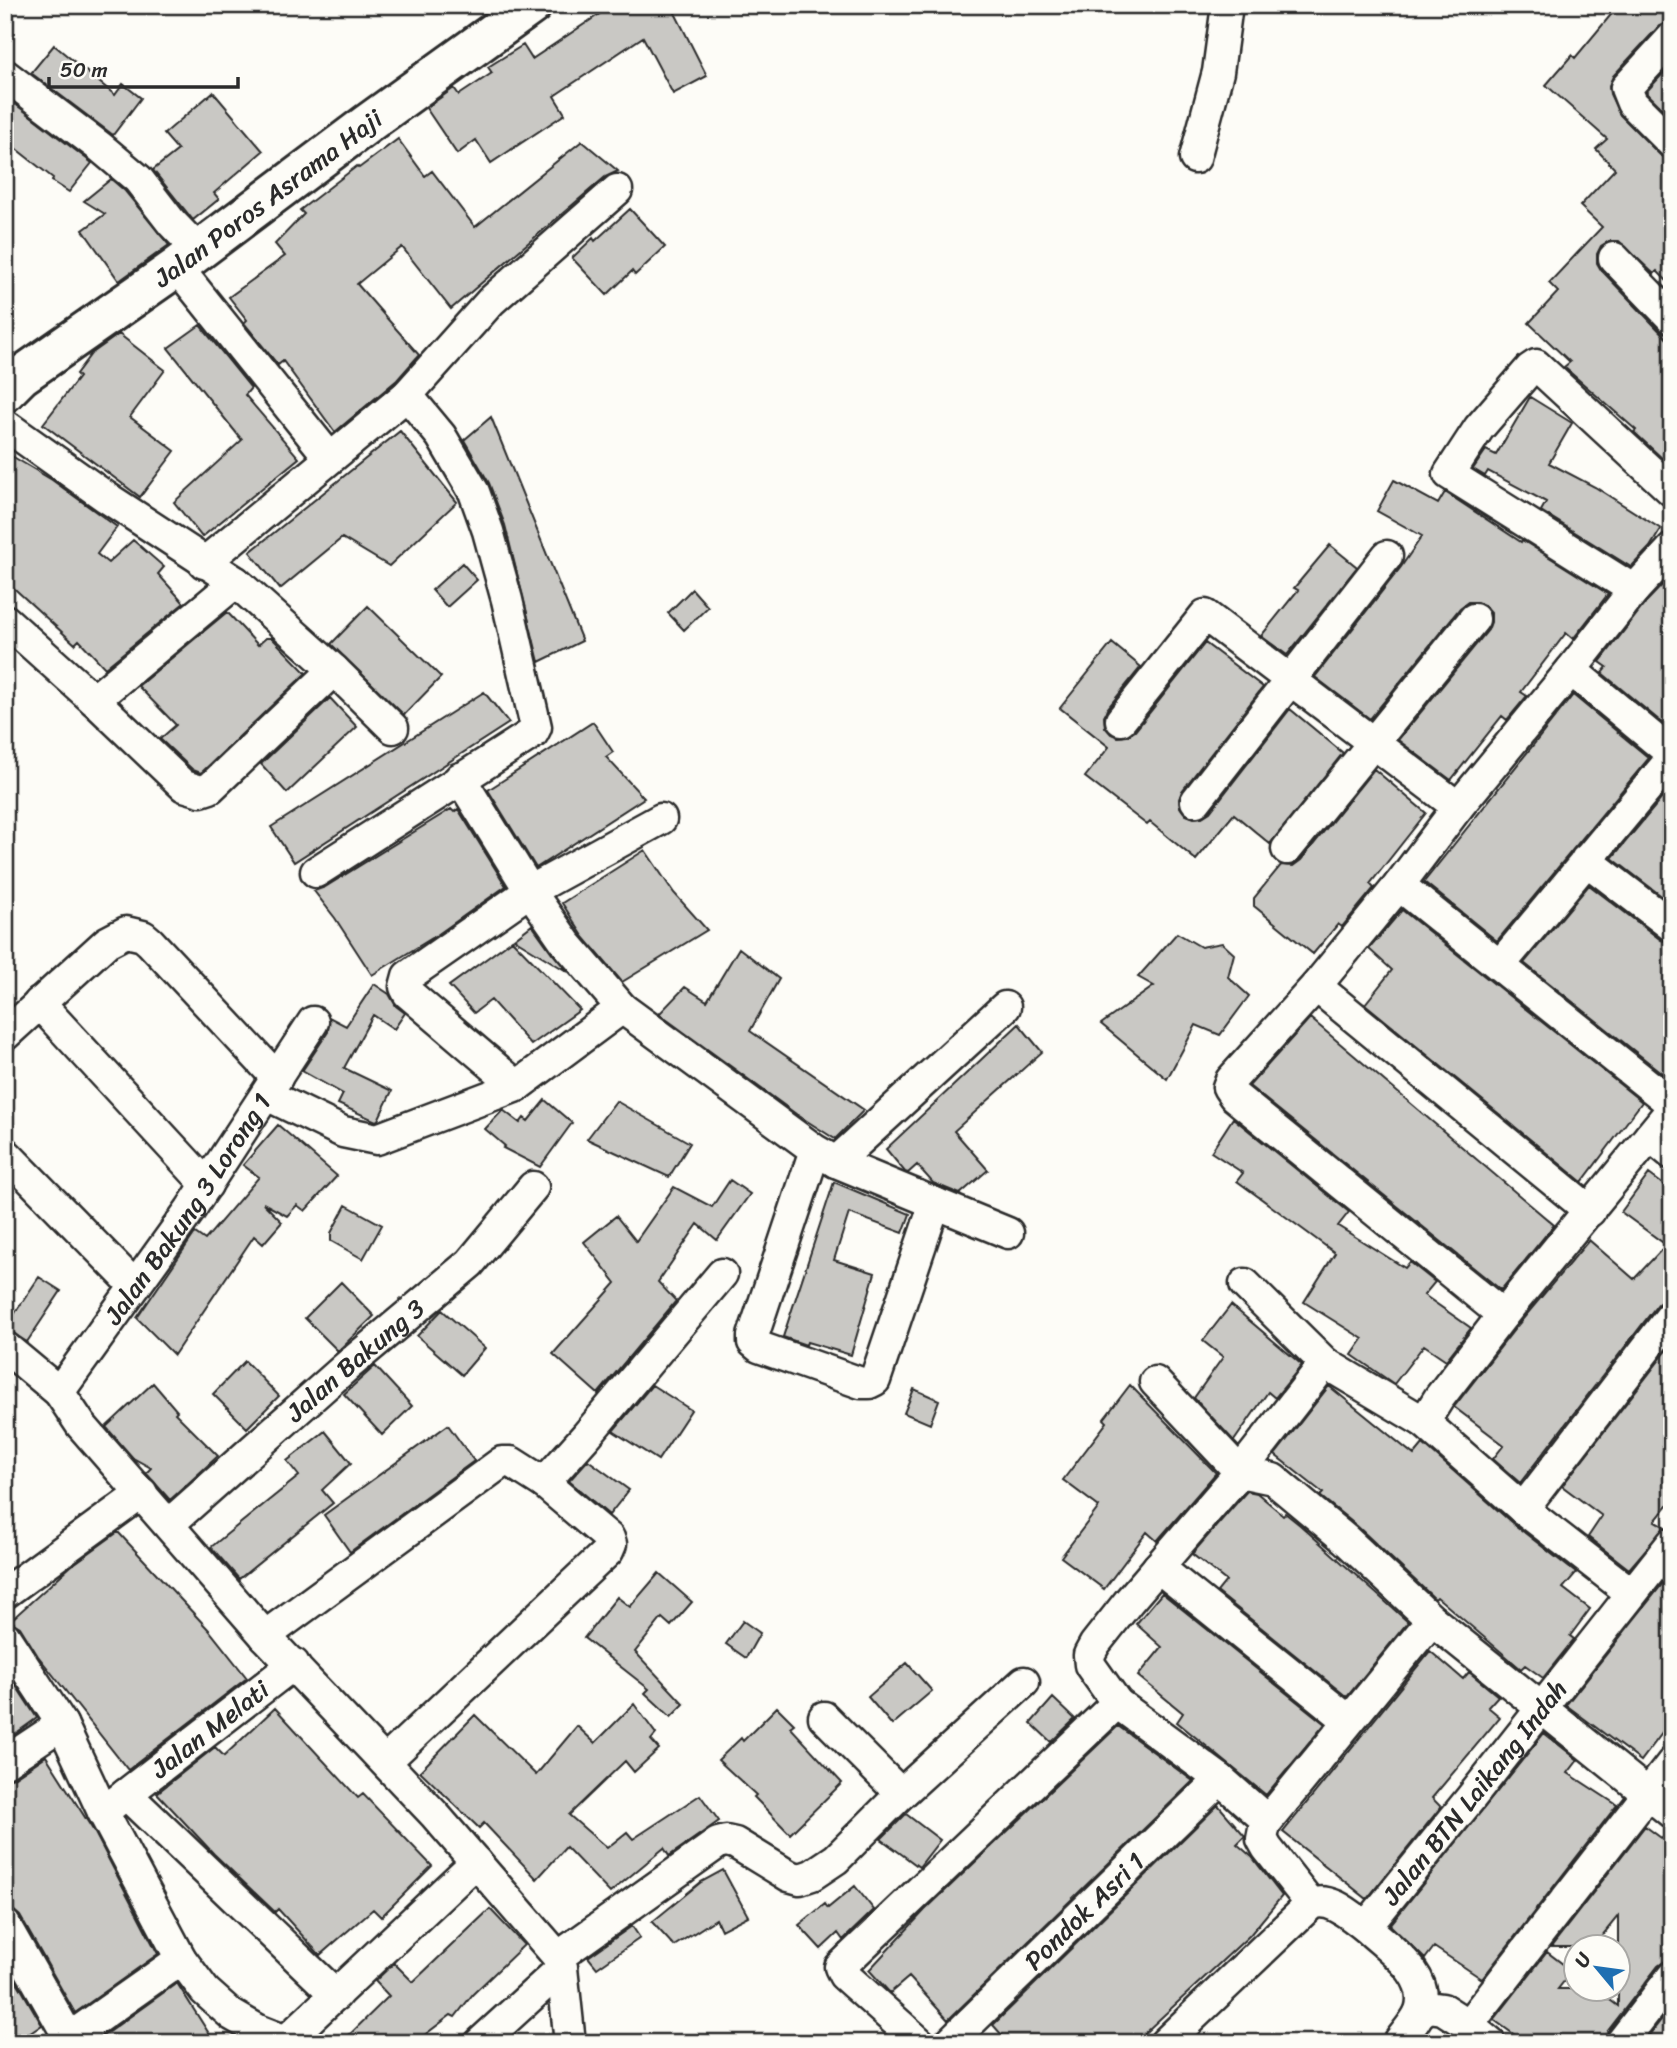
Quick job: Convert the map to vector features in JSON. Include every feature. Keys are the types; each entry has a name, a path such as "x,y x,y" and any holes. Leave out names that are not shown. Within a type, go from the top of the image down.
{"street":[{"name":"Jalan Poros Asrama Haji","path":"5,392 21,376 188,259 367,124 532,5"},
{"path":"1195,158 1218,72 1227,5"},
{"path":"1672,38 1626,88 1632,103 1672,143"},
{"path":"5,75 138,179 172,223 188,259 330,457"},
{"path":"204,563 407,395 491,301 617,190"},
{"path":"1614,258 1672,318"},
{"path":"1634,590 1449,474 1479,428 1536,365 1672,491"},
{"path":"316,872 533,733 535,717 507,600 474,492 441,436 407,395"},
{"path":"5,425 106,497 236,582 334,670 393,728"},
{"path":"1503,1315 1234,1096 1228,1087 1231,1080 1317,986 1634,590 1671,551"},
{"path":"1196,801 1387,556"},
{"path":"94,700 236,582"},
{"path":"1121,720 1205,615 1458,807"},
{"path":"1287,849 1474,619"},
{"path":"5,620 184,786 201,791 210,788 334,670"},
{"path":"1500,965 1672,756 1571,670"},
{"path":"460,778 530,891 566,943 622,1007 826,1156 1008,1233"},
{"path":"517,1086 408,993 405,987 408,976 530,891 661,819"},
{"path":"1586,860 1672,926"},
{"path":"1399,885 1672,1106 1661,1145 1590,1211 1503,1315 1439,1398 1424,1422"},
{"path":"5,1035 116,935 135,933 150,942 272,1087 343,1132 377,1139 517,1086 622,1007"},
{"path":"1317,986 1590,1211"},
{"path":"39,1003 206,1185"},
{"path":"935,1203 875,1380 861,1383 759,1347 754,1342 753,1336 826,1156 1005,1007"},
{"name":"Jalan Bakung 3 Lorong 1","path":"60,1392 206,1185 313,1022"},
{"path":"5,1153 135,1286"},
{"name":"Jalan Bakung 3","path":"169,1524 346,1367 470,1263 533,1187"},
{"path":"544,1483 722,1274"},
{"path":"1245,1284 1325,1363 1424,1422 1523,1509 1631,1593"},
{"path":"1523,1509 1672,1315"},
{"path":"5,1348 60,1392 81,1425 265,1636 386,1761 476,1862 560,1963 570,2043"},
{"path":"1265,1824 1262,1816 1220,1779 1117,1703 1090,1665 1089,1655 1107,1628 1240,1472 1325,1363"},
{"path":"1155,1382 1240,1472 1273,1479 1345,1539 1432,1620 1672,1813"},
{"path":"265,1636 502,1462 511,1462 544,1483 610,1538 608,1551 386,1761"},
{"path":"5,1593 142,1493"},
{"name":"Jalan BTN Laikang Indah","path":"1419,2014 1423,1999 1417,1979 1366,1927 1672,1543"},
{"path":"1158,1567 1349,1720"},
{"path":"1311,1904 1267,1848 1262,1839 1265,1824 1432,1620"},
{"path":"5,1637 62,1724 103,1812 181,1959 205,1991 232,2015 258,2030 287,2042 476,1862"},
{"name":"Jalan Melati","path":"103,1812 294,1664"},
{"path":"480,2043 560,1963 718,1843 735,1843 789,1877 800,1879 812,1875 836,1859 901,1794 1024,1682"},
{"path":"917,2042 844,1975 840,1967 1117,1703"},
{"path":"824,1717 901,1794"},
{"path":"5,1762 62,1724"},
{"path":"1398,2043 1419,2014 1428,2007 1436,2007 1479,2034 1647,1793 1672,1763"},
{"name":"Pondok Asri 1","path":"949,2043 1220,1779"},
{"path":"126,1794 336,1996"},
{"path":"1165,2043 1311,1904 1316,1902 1335,1905 1366,1927"},
{"path":"5,1924 68,2041 181,1959"},
{"path":"1621,2043 1672,1977"}],"building":[{"path":"613,5 671,5 707,76 673,94 643,37 554,96 565,114 491,163 476,140 457,154 426,108 454,88 459,95 492,73 488,67 523,45 532,59"},
{"path":"1619,5 1672,5 1672,21 1659,26 1613,76 1609,86 1620,115 1660,155 1672,160 1672,286 1657,271 1654,274 1619,241 1609,241 1601,246 1597,254 1597,263 1601,270 1672,344 1672,452 1664,460 1634,432 1636,430 1564,367 1570,362 1529,323 1558,292 1549,283 1602,227 1580,206 1615,169 1596,149 1607,139 1546,85 1572,55 1575,58"},
{"path":"54,45 115,95 123,84 141,98 113,135 31,73"},
{"path":"1672,64 1672,118 1646,92"},
{"path":"213,92 263,151 214,193 219,199 193,220 153,170 178,150 164,134"},
{"path":"10,100 92,163 69,192 52,181 53,178 5,140 5,106"},
{"path":"398,139 425,176 432,171 475,227 582,141 618,171 605,177 451,309 402,247 357,284 419,355 397,380 335,432 283,361 278,365 244,323 247,320 229,297 285,256 275,244 304,214 300,210 357,166 359,168"},
{"path":"111,179 125,191 169,245 119,281 83,230 105,214 84,201"},
{"path":"630,209 665,247 635,275 632,271 607,295 572,258"},
{"path":"200,325 251,388 245,395 299,458 202,537 174,502 242,440 168,348"},
{"path":"119,334 165,370 130,417 175,451 140,497 43,424 79,377 76,374 91,354"},
{"path":"1530,397 1572,423 1549,463 1595,487 1661,529 1650,547 1631,567 1541,511 1546,502 1488,471 1485,476 1473,469 1486,450 1496,455"},
{"path":"491,417 582,641 539,662 505,525 489,483 464,440"},
{"path":"400,431 457,502 389,566 342,538 280,589 250,552"},
{"path":"5,452 52,480 117,527 97,554 108,563 133,540 164,567 158,574 184,603 105,668 79,640 75,644 5,580"},
{"path":"1394,480 1438,504 1445,492 1608,594 1573,639 1566,633 1521,692 1527,696 1507,720 1502,716 1451,780 1398,740 1488,630 1491,613 1484,605 1468,602 1460,608 1370,719 1315,677 1422,536 1377,511"},
{"path":"1330,545 1357,567 1287,655 1261,636 1298,590 1294,588"},
{"path":"462,563 477,580 447,607 432,590"},
{"path":"1671,576 1672,731 1602,673 1607,667 1600,662 1647,601"},
{"path":"692,589 708,607 684,630 668,613"},
{"path":"368,606 441,677 404,715 331,644"},
{"path":"227,612 258,645 266,638 272,638 306,673 201,773 193,770 160,739 176,725 138,686"},
{"path":"1112,643 1141,667 1107,709 1104,717 1105,727 1118,737 1135,731 1205,643 1263,687 1182,791 1180,807 1186,815 1202,817 1210,812 1290,709 1343,753 1270,844 1234,814 1196,860 1150,822 1147,825 1085,777 1109,747 1060,708"},
{"path":"484,692 509,723 294,862 271,827"},
{"path":"1573,695 1649,758 1497,941 1424,882"},
{"path":"330,698 357,727 287,793 261,764"},
{"path":"593,722 613,752 606,757 644,798 536,868 488,790"},
{"path":"1374,769 1426,813 1370,884 1374,888 1342,927 1338,924 1313,954 1254,906 1254,898 1281,865 1293,866 1301,860"},
{"path":"1672,786 1672,904 1612,858"},
{"path":"451,809 454,812 458,809 506,886 437,935 372,975 314,891 325,887"},
{"path":"645,850 674,893 707,930 622,982 583,936 562,903"},
{"path":"1589,885 1661,940 1672,943 1672,1081 1524,963"},
{"path":"1402,910 1642,1102 1582,1182 1365,1004 1392,970 1369,949"},
{"path":"532,925 552,953 568,972 514,939"},
{"path":"1177,933 1201,947 1222,943 1234,954 1228,977 1249,996 1220,1035 1196,1025 1167,1079 1101,1024 1154,986 1138,977"},
{"path":"512,940 580,1010 531,1045 491,1000 474,1013 449,986"},
{"path":"739,948 779,979 750,1031 864,1110 835,1139 796,1114 659,1014 685,987 707,1001"},
{"path":"374,984 389,994 396,1006 405,1013 394,1029 373,1015 344,1068 392,1091 376,1121 338,1104 343,1094 302,1071 328,1032 329,1017 346,1026"},
{"path":"1310,1018 1554,1225 1501,1290 1249,1086"},
{"path":"1019,1024 1042,1052 954,1131 988,1170 960,1194 933,1183 917,1165 908,1173 905,1172 886,1149"},
{"path":"545,1100 572,1123 540,1167 503,1148 505,1146 485,1129 503,1110 520,1123 524,1118 528,1121"},
{"path":"616,1101 690,1143 669,1177 587,1139"},
{"path":"1233,1118 1349,1212 1338,1226 1405,1268 1410,1262 1435,1282 1424,1295 1471,1328 1446,1360 1424,1345 1394,1384 1352,1355 1363,1339 1304,1302 1335,1253 1237,1181 1243,1173 1211,1152"},
{"path":"278,1125 337,1176 305,1211 297,1205 287,1216 263,1203 282,1222 263,1244 254,1236 174,1355 137,1318 195,1233 205,1240 259,1177 243,1165"},
{"path":"1649,1174 1672,1191 1672,1298 1658,1304 1520,1483 1493,1459 1504,1445 1454,1407 1589,1240 1634,1279 1666,1245 1621,1212"},
{"path":"730,1180 750,1194 717,1240 698,1224 658,1282 676,1301 598,1394 553,1354 616,1283 584,1242 616,1216 636,1241 674,1187 712,1207"},
{"path":"834,1182 910,1214 903,1233 849,1213 834,1260 875,1273 851,1355 783,1337"},
{"path":"346,1205 382,1225 363,1259 331,1241 331,1233"},
{"path":"39,1277 61,1291 27,1342 5,1328"},
{"path":"341,1282 374,1316 338,1351 305,1318"},
{"path":"1231,1305 1302,1365 1275,1398 1268,1392 1234,1441 1194,1398 1223,1357 1203,1341"},
{"path":"442,1310 485,1348 462,1375 417,1336"},
{"path":"1672,1344 1672,1500 1655,1521 1665,1527 1629,1569 1588,1537 1602,1516 1562,1486"},
{"path":"245,1361 279,1396 247,1428 213,1394"},
{"path":"375,1366 412,1406 382,1435 344,1394"},
{"path":"153,1383 177,1411 175,1413 218,1456 170,1500 146,1473 151,1468 133,1458 106,1427"},
{"path":"652,1385 691,1410 658,1460 613,1431"},
{"path":"1130,1385 1216,1473 1157,1541 1147,1532 1104,1589 1061,1557 1099,1507 1063,1480 1107,1422 1104,1419"},
{"path":"1329,1386 1414,1455 1423,1444 1511,1522 1576,1573 1563,1588 1590,1609 1570,1636 1574,1639 1543,1678 1525,1665 1521,1669 1437,1597 1435,1599 1357,1526 1320,1496 1323,1493 1275,1455"},
{"path":"914,1389 939,1400 930,1424 904,1413"},
{"path":"448,1425 474,1461 350,1552 324,1515"},
{"path":"325,1431 351,1463 322,1490 333,1503 239,1579 211,1547 299,1476 287,1461"},
{"path":"588,1460 629,1490 609,1515 569,1481"},
{"path":"1247,1491 1257,1493 1283,1515 1285,1513 1300,1525 1408,1622 1347,1697 1217,1592 1226,1581 1192,1554"},
{"path":"118,1532 209,1630 247,1678 128,1770 38,1656 20,1627 10,1621 71,1566"},
{"path":"1672,1572 1672,1720 1641,1761 1566,1705"},
{"path":"659,1573 692,1602 671,1626 662,1618 635,1652 684,1704 671,1717 645,1693 649,1689 584,1638 617,1597 630,1607"},
{"path":"1162,1593 1325,1724 1266,1795 1177,1722 1183,1713 1138,1676 1162,1647 1136,1624"},
{"path":"743,1621 760,1633 746,1658 726,1644"},
{"path":"1430,1651 1463,1679 1469,1672 1498,1696 1488,1707 1500,1717 1432,1798 1441,1807 1367,1899 1283,1832"},
{"path":"907,1663 932,1691 892,1725 868,1697"},
{"path":"5,1669 37,1718 5,1741"},
{"path":"1053,1698 1075,1719 1051,1742 1031,1723"},
{"path":"634,1704 656,1734 651,1740 659,1749 634,1772 625,1761 569,1815 607,1848 627,1832 633,1839 700,1795 719,1821 669,1856 664,1848 610,1893 566,1847 537,1879 484,1823 479,1828 420,1771 475,1715 536,1775 577,1726 595,1743"},
{"path":"777,1707 794,1724 790,1727 842,1783 790,1834 754,1797 756,1795 718,1760 741,1738 743,1741"},
{"path":"275,1708 358,1798 363,1794 432,1866 381,1917 373,1909 320,1955 278,1909 275,1912 214,1854 157,1793 215,1747 224,1756"},
{"path":"1118,1726 1193,1781 948,2020 909,1977 890,1993 869,1970 925,1910"},
{"path":"1544,1733 1578,1760 1568,1773 1617,1805 1482,1979 1434,1947 1425,1959 1390,1925"},
{"path":"46,1756 95,1833 158,1954 75,2013 20,1916 5,1908 5,1779 15,1777"},
{"path":"1218,1805 1245,1836 1237,1844 1252,1857 1282,1896 1250,1935 1134,2043 1009,2043 993,2025"},
{"path":"906,1814 940,1840 919,1867 881,1839"},
{"path":"1645,1826 1672,1846 1672,1960 1658,1966 1632,2000 1632,1932 1618,1932 1618,1916 1605,1932 1563,1932"},
{"path":"723,1870 748,1916 721,1930 716,1919 674,1946 652,1922 701,1882"},
{"path":"855,1886 874,1910 843,1940 838,1933 821,1949 799,1925 825,1904 828,1908"},
{"path":"490,1909 524,1945 473,1994 455,2017 451,2015 414,2043 341,2043 389,1996 375,1981 394,1963 413,1982"},
{"path":"632,1926 640,1938 597,1968 588,1957"},
{"path":"1562,1933 1562,1947 1551,1947"},
{"path":"1547,1952 1562,1963 1562,1984 1558,1989 1562,1989 1562,2002 1613,2002 1618,2006 1618,2002 1630,2002 1607,2032 1604,2043 1526,2043 1494,2020"},
{"path":"5,1961 42,2025 16,2043 5,2043"},
{"path":"177,1983 215,2043 93,2043"},
{"path":"1672,2006 1672,2043 1643,2043"}]}
